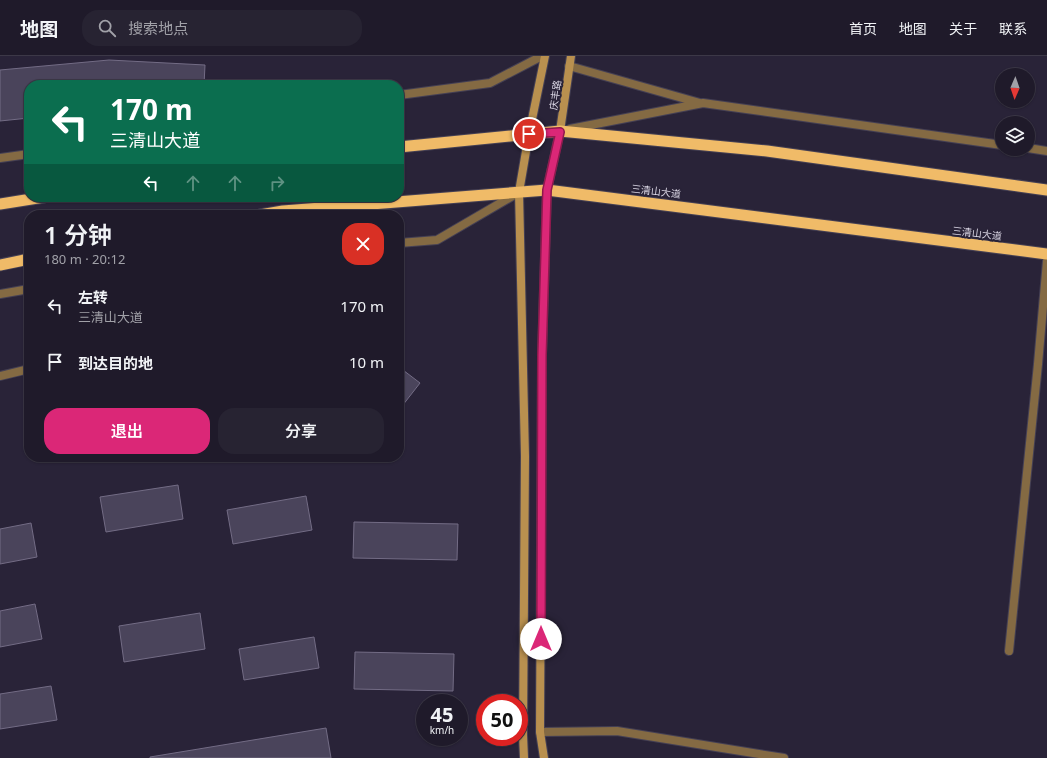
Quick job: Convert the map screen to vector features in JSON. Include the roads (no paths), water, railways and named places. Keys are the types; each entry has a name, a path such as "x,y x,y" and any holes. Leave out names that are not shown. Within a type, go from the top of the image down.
{"highway":[{"path":"404,146 560,132 767,151 1047,190"},
{"name":"三清山大道","path":"404,201 547,190 1047,254"},
{"path":"0,204 24,200"},
{"name":"三清山大道","path":"295,210 395,202"},
{"path":"0,265 24,260"}],"main road":[{"path":"524,758 525,456 519,192 544,56"},
{"name":"庆丰路","path":"544,758 540,732 542,355 547,190 560,132 571,56"}],"street":[{"path":"404,94 490,83 544,56"},
{"path":"569,66 703,103 995,144"},
{"path":"560,132 703,103"},
{"path":"1035,149 1047,151"},
{"path":"0,158 24,155"},
{"path":"404,243 437,240 519,192"},
{"path":"1009,651 1047,261"},
{"path":"0,294 24,290"},
{"path":"0,376 24,370"},
{"path":"540,732 617,731 784,758"}]}
